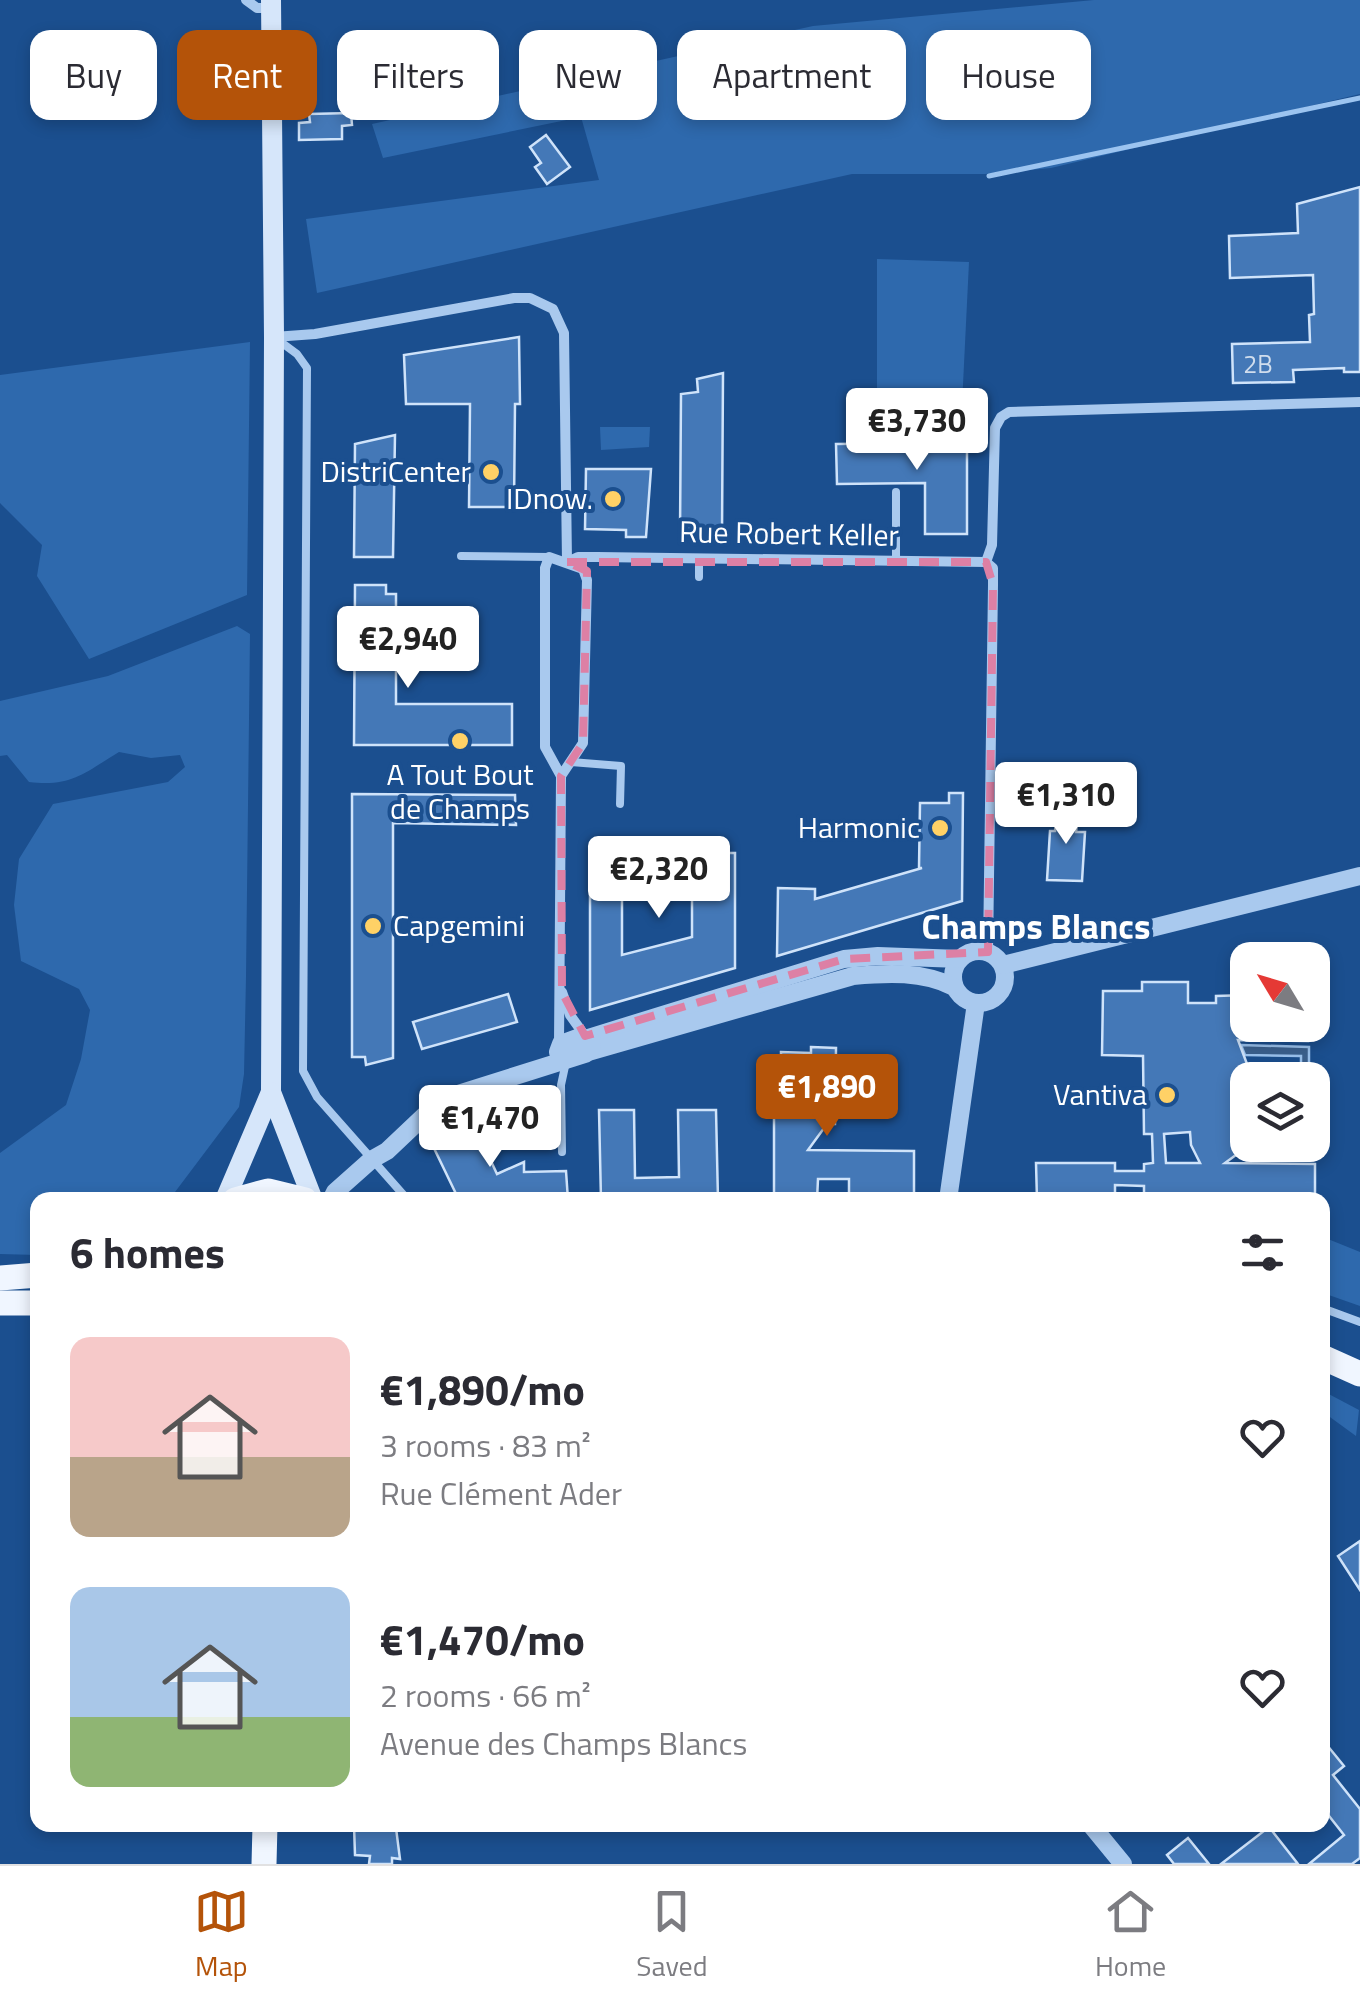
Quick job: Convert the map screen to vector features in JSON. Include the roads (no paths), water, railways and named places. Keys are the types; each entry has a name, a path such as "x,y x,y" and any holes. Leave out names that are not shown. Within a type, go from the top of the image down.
{"main road":[{"path":"271,4 271,1092 311,1192"},
{"path":"229,1192 271,1092"},
{"path":"0,1278 30,1276"},
{"path":"0,1303 30,1303"},
{"path":"1330,1361 1360,1374"},
{"path":"264,1864 265,1832"}],"street":[{"path":"246,0 256,8 271,4"},
{"path":"274,337 315,334 514,298 530,298 553,309 564,332 567,562"},
{"path":"988,952 993,585 992,568 986,562 992,546 995,428 1001,416 1009,412 1360,402"},
{"path":"561,776 545,747 548,557 583,569 587,580 583,744 561,776 562,992 558,1009 563,1054"},
{"name":"Rue Robert Keller","path":"567,562 578,557 986,562"},
{"path":"1002,966 1360,876"},
{"path":"335,1192 387,1151 442,1099 546,1067 587,1042 844,959 960,959 973,952 988,952 1002,966 1005,981 1001,991 992,1000 976,1003 960,996 952,975 960,959"},
{"path":"587,1042 853,976 929,976 954,986"},
{"path":"562,992 570,1015 587,1042"},
{"path":"949,1192 976,1003"},
{"path":"1097,1832 1123,1864"}],"lane":[{"path":"274,337 297,354 307,368 303,1071 317,1097 401,1192"},
{"path":"896,492 896,560"},
{"path":"462,556 548,557"},
{"path":"698,577 699,558"},
{"path":"570,762 620,766 620,804"},
{"path":"562,1152 563,1054"},
{"path":"1330,1311 1360,1322"}],"waterway":[{"path":"989,176 1360,98"}],"place":[{"name":"DistriCenter","path":"491,472"},
{"name":"IDnow.","path":"613,499"},
{"name":"A Tout Bout de Champs","path":"460,741"},
{"name":"Harmonic","path":"940,828"},
{"name":"Capgemini","path":"373,926"},
{"name":"Vantiva","path":"1167,1095"}],"district":[{"name":"Champs Blancs","path":"1036,927"}]}
